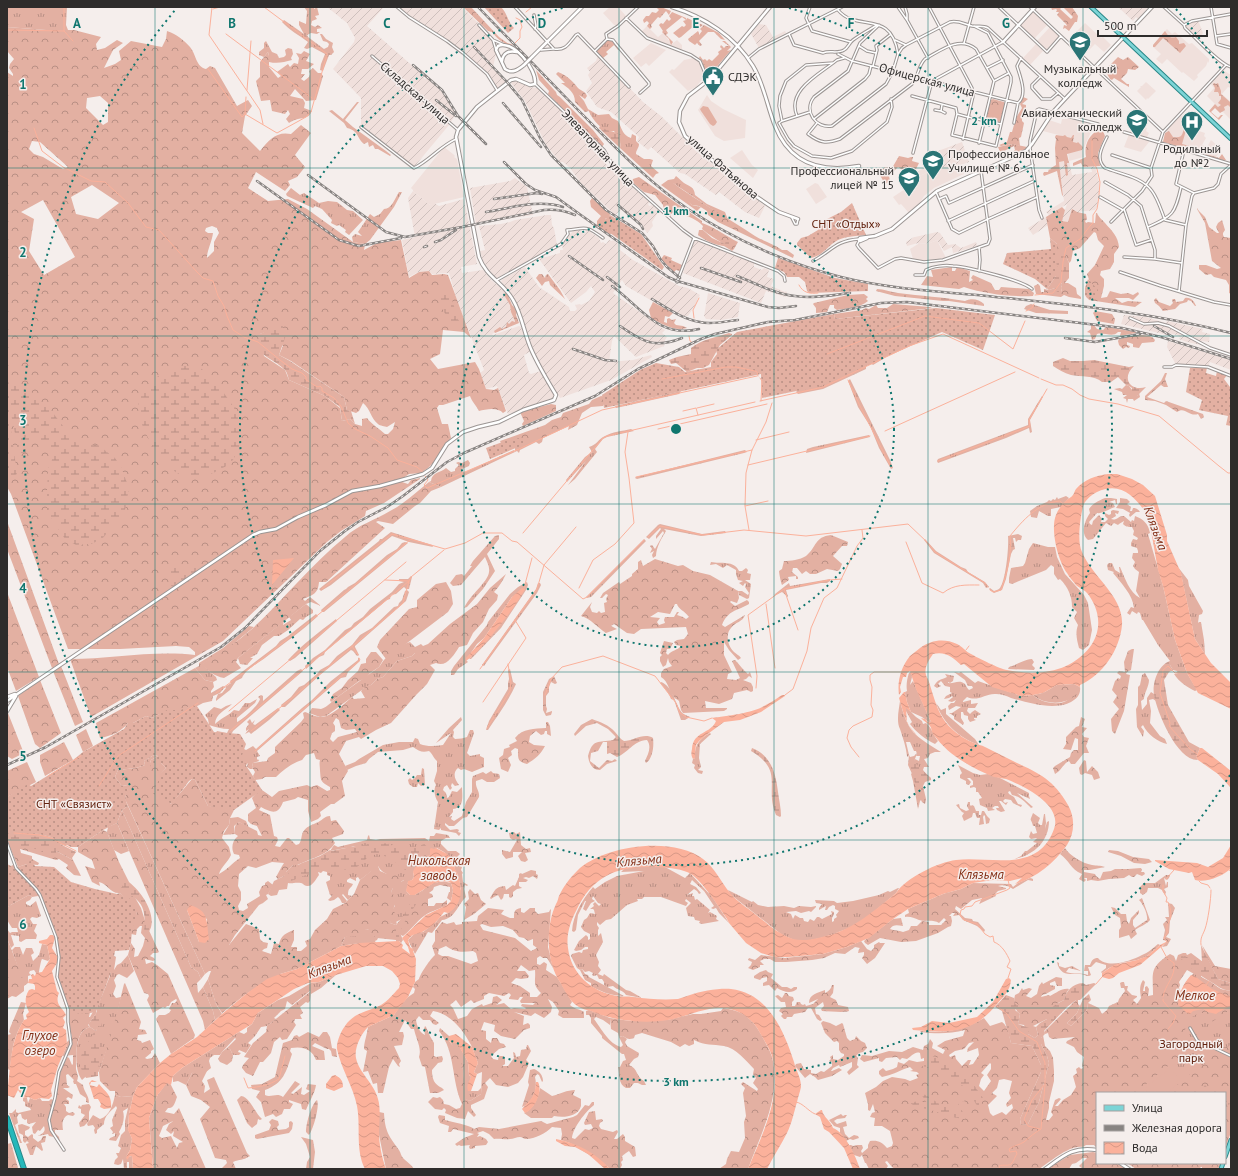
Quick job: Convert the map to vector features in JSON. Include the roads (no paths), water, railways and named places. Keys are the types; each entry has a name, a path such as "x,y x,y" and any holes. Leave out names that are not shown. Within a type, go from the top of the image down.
{"highway":[{"path":"7,1118 24,1169"}],"main road":[{"path":"7,700 253,535 276,529 352,491 417,477 429,471 436,463 447,444 463,432 499,422 523,410 554,400 556,395 531,349 514,300 485,270 479,257 456,139 458,130 476,107 514,78 530,86 535,84 532,68 520,55 516,51 503,45 498,46 497,52 503,67 507,71 514,72 519,69 524,64 532,57 582,7"},
{"path":"709,80 770,7"},
{"path":"1091,7 1231,139"},
{"path":"859,240 875,236 894,228 936,192 1030,148 1053,112 1152,7"},
{"path":"673,8 717,28 738,46 748,58 758,74 780,138 792,152 810,164 824,168 839,169 859,166"},
{"path":"1002,42 1033,8"},
{"path":"503,45 506,49 502,59 503,67"},
{"path":"497,52 505,54 513,51 520,55"},
{"name":"улица Фатьянова","path":"709,80 688,96 684,103 679,117 685,136 751,193 779,212 798,219"},
{"path":"7,696 19,692"},
{"path":"7,711 19,692"},
{"path":"1226,1154 1231,1140"},
{"path":"1045,1169 1068,1153 1075,1150 1096,1150"}],"street":[{"path":"396,7 463,54 487,74 497,90"},
{"path":"516,7 554,50"},
{"path":"594,51 607,39 606,34 618,26 638,7"},
{"path":"810,7 806,18 812,31 851,42"},
{"path":"748,58 759,49 842,7"},
{"path":"898,7 928,58"},
{"path":"905,7 907,20"},
{"path":"929,7 971,85 973,92 963,139"},
{"path":"964,43 974,7"},
{"path":"999,7 1046,52 1061,36"},
{"path":"1164,7 1184,25 1185,28 1202,45 1226,65 1231,67"},
{"path":"1211,7 1217,44 1231,48"},
{"path":"1033,8 1163,132"},
{"path":"837,10 848,18 883,26 893,38 906,45"},
{"path":"534,14 535,29"},
{"path":"1184,25 1192,21 1231,14"},
{"path":"626,18 647,38 691,54 700,61 709,80"},
{"path":"879,25 858,46 848,71 814,97 810,102 810,112 817,123 824,126 832,126 886,84 893,71 898,54 902,48 954,21 988,28 1065,99"},
{"path":"479,25 493,40 503,45"},
{"path":"788,34 794,45 823,53 834,52 845,49 851,42 868,30 879,25"},
{"path":"912,96 956,108 957,114 952,135 979,143 996,146 1011,82 1003,60 988,33 974,26"},
{"path":"539,50 563,49 567,47 578,34 629,87"},
{"path":"1216,36 1231,34"},
{"path":"814,119 865,79 872,66 876,53 876,46 890,35"},
{"path":"893,38 897,46 898,54"},
{"path":"607,39 613,40 649,82 649,85 640,93"},
{"path":"493,40 497,52"},
{"path":"913,153 932,81 1002,42"},
{"path":"817,123 808,134 821,142 827,143 840,138 910,86 917,78 921,63 954,43 964,43 972,46 979,54 994,81 979,143"},
{"path":"858,46 867,51 876,53"},
{"name":"Офицерская улица","path":"838,54 842,55 844,58 872,66 1018,103"},
{"name":"Складская улица","path":"372,56 458,130"},
{"path":"797,116 794,107 797,94 802,88 833,63 844,58"},
{"path":"1014,123 1022,91 1017,66 1021,58"},
{"path":"986,68 1003,60"},
{"path":"833,63 806,65 786,81 780,96 779,106 782,121 779,123 790,143 794,146 812,156 831,158 852,151 885,124 891,113 891,99"},
{"path":"1112,222 1146,186 1152,176 1151,168 1163,132 1226,65"},
{"path":"994,81 1009,73"},
{"path":"1041,76 1032,85 1032,88 1042,99 1051,99 1058,92"},
{"name":"Элеваторная улица","path":"535,84 604,150 615,169 668,217 694,238 778,271 784,276 785,281"},
{"path":"941,111 942,105"},
{"path":"1042,218 1034,181 1030,148 1030,141 1037,110 1039,109 1053,112 1098,124"},
{"path":"935,110 945,113"},
{"path":"782,121 810,112"},
{"path":"957,114 1001,124"},
{"path":"361,126 414,168 442,146 456,139"},
{"path":"1124,132 1231,164 1221,174 1218,184 1214,188 1194,193 1176,184 1184,150"},
{"path":"1107,137 1100,153 1102,165 1110,170 1139,180 1152,190 1165,220"},
{"path":"1112,155 1151,168"},
{"path":"939,199 946,196 949,203 1033,165"},
{"path":"813,260 821,256 835,245 846,240 859,240 857,245 878,268 900,258 924,262 943,260 989,242 981,172"},
{"path":"948,220 1034,181"},
{"path":"1105,182 1134,199 1141,206 1155,250 1155,259"},
{"path":"1148,228 1165,220 1173,213 1181,187"},
{"path":"936,192 948,220 954,230 959,233 1037,197"},
{"path":"1179,291 1186,225 1192,196 1194,193"},
{"path":"1100,197 1123,210 1136,245 1151,240"},
{"path":"791,216 795,224 797,224 798,219"},
{"path":"1165,220 1186,225"},
{"path":"495,280 502,278 561,244 568,234 567,230 588,228 603,238"},
{"path":"677,282 694,238"},
{"path":"979,247 979,271"},
{"path":"1124,257 1155,259 1182,263"},
{"path":"915,275 924,275 926,270 934,267 952,266 979,271 1029,286 1032,289"},
{"path":"1120,272 1214,302 1231,305"},
{"path":"1130,318 1144,324 1168,326 1210,348 1231,355"},
{"path":"1164,367 1176,365 1208,367 1231,376"},
{"path":"7,843 16,868 40,895 56,938 59,957 57,977 68,1009 71,1044 59,1072 55,1098 49,1120 51,1130 64,1150"},
{"path":"1190,1028 1197,1040 1202,1044 1210,1046 1231,1056"}],"water":[{"name":"Клязьма","path":"1108,474 1117,474 1132,479 1143,485 1155,496 1167,535 1167,541 1181,573 1195,639 1211,663 1231,683 1231,709 1198,693 1187,673 1175,640 1158,570 1150,525 1153,524 1152,522 1136,500 1123,491 1115,488 1107,489 1090,496 1086,500 1083,507 1081,517 1080,548 1093,570 1118,605 1122,625 1118,643 1114,652 1103,668 1088,681 1080,685 1080,687 1074,684 1057,685 1043,693 1021,696 992,687 964,664 961,665 952,657 945,654 933,654 926,669 926,676 939,711 946,723 951,728 968,740 984,746 1039,774 1051,783 1063,796 1072,815 1072,835 1062,852 1044,869 1030,878 1015,884 1022,878 1010,881 993,880 973,883 961,889 943,894 908,909 869,938 847,947 823,954 774,957 761,953 746,943 729,923 710,895 695,877 688,872 676,869 660,867 632,868 609,874 591,888 583,898 576,911 570,924 568,948 573,966 578,974 591,986 608,994 650,999 678,999 710,990 731,989 744,992 755,998 773,1015 790,1050 801,1087 789,1129 767,1169 748,1169 765,1129 773,1100 775,1085 775,1071 772,1056 754,1023 735,1010 723,1008 709,1009 675,1019 639,1022 609,1017 575,1005 554,971 549,952 550,922 561,893 577,871 589,862 603,855 638,847 657,846 674,848 690,852 703,859 740,903 775,930 793,939 806,940 830,935 860,921 878,908 915,876 932,867 956,860 1012,860 1025,858 1037,852 1047,843 1054,829 1055,820 1053,812 1048,804 1022,786 1006,779 994,777 982,772 951,753 933,734 929,725 921,718 931,722 916,689 910,671 907,673 906,677 903,677 900,687 901,692 899,695 899,679 902,669 910,656 924,645 938,641 947,641 959,645 969,653 994,666 1022,672 1045,672 1059,669 1076,660 1085,653 1096,637 1098,618 1095,607 1089,595 1076,585 1064,568 1058,553 1054,536 1054,521 1060,507 1072,496 1079,486 1090,478"},
{"path":"294,558 272,585 273,560"},
{"path":"522,588 525,589 507,617 490,638 466,661 466,658 484,638 512,597"},
{"path":"904,692 911,712 906,708 907,722 899,698"},
{"path":"782,695 785,696 761,712 740,720 724,722 699,741 696,745 695,758 693,759 691,753 693,743 695,739 714,725 716,721 712,718 753,711"},
{"path":"1200,748 1231,771 1231,788 1218,774 1198,760 1196,757"},
{"path":"1231,845 1231,868 1224,874 1209,880 1195,880 1192,872 1189,873 1169,869 1155,861 1197,863 1208,867 1223,858"},
{"path":"431,848 436,848 444,852 451,857 454,862 461,889 459,900 457,905 448,913 444,912 430,927 412,936 408,940 410,947 414,950 416,959 415,982 408,997 394,1015 368,1027 363,1033 356,1050 356,1058 360,1068 376,1093 378,1099 380,1111 380,1142 386,1169 365,1169 360,1154 357,1106 337,1049 340,1034 349,1021 357,1015 384,1003 399,988 400,984 398,978 392,971 383,966 366,966 319,982 308,983 294,989 258,1013 252,1024 182,1068 173,1076 171,1085 167,1083 157,1096 149,1118 153,1169 133,1169 132,1156 130,1156 127,1160 126,1157 130,1150 132,1139 128,1130 129,1114 133,1096 137,1087 160,1063 197,1037 246,994 267,979 297,969 341,946 359,943 399,941 403,945 402,948 410,954 408,947 402,938 426,915 447,905 451,901 453,890 451,883 441,882 432,884 415,895 410,895 406,891 408,881 412,880 414,877 414,869 424,857 430,855"},
{"path":"190,905 201,910 206,918 209,939 205,943 199,942 187,910"},
{"name":"Глухое озеро","path":"50,935 53,935 55,938 52,948 57,956 57,963 52,971 57,991 59,993 58,1003 66,1015 63,1018 65,1022 63,1028 66,1030 67,1045 58,1066 51,1090 52,1096 49,1099 40,1098 35,1100 28,1097 26,1098 23,1097 18,1090 14,1098 7,1095 13,1047 19,1029 24,1020 27,1019 26,1015 29,1012 26,1004 26,996 29,990 35,990 34,984 28,983 29,979 32,979 31,975 33,974 35,976 36,973 42,972 50,959 47,945 39,943 39,941 47,939"},
{"path":"1168,941 1140,965 1119,973 1113,978 1109,979 1102,977 1102,973 1114,965 1137,960 1147,956 1160,945"},
{"name":"Мелкое","path":"1191,975 1212,989 1231,997 1231,1005 1216,1014 1203,1009 1193,1011 1190,1014 1187,1013 1178,1005 1182,989"},
{"path":"1009,978 1011,980 1006,993 988,1014 979,1021 960,1029 949,1031 913,1030 912,1028 921,1027 932,1021 949,1023 977,1017 993,1002 1006,979"},
{"path":"456,1034 472,1047 478,1063 474,1072 477,1074 471,1091 468,1091 467,1089 471,1077 469,1075 468,1062 457,1043 451,1043 449,1041 449,1036"},
{"path":"335,1075 339,1077 343,1083 343,1087 334,1091 326,1088 326,1084 332,1076"},
{"path":"92,1080 97,1082 91,1082 90,1085 97,1087 99,1084 108,1094 111,1100 111,1108 104,1109 100,1107 101,1104 98,1099 94,1099 89,1083"},
{"path":"536,1082 538,1082 539,1086 539,1095 532,1108 525,1113 522,1109 534,1094"},
{"path":"821,1110 833,1128 842,1134 846,1140 860,1169 853,1169 844,1148 829,1132 824,1129 820,1117 815,1114"},
{"path":"556,1139 579,1146 599,1158 610,1169 605,1169 588,1154 575,1147 565,1146 556,1141"}],"waterway":[{"path":"64,7 64,31 73,41"},
{"path":"212,7 209,35 260,110 263,124"},
{"path":"213,9 220,7"},
{"path":"208,69 242,117 245,114 277,133 306,117 311,112 327,54 264,7"},
{"path":"526,12 532,7"},
{"path":"515,43 520,38 520,31 522,27 520,20 516,18"},
{"path":"7,30 64,31"},
{"path":"226,34 312,98"},
{"path":"247,90 251,41"},
{"path":"505,43 512,45"},
{"path":"245,114 246,97"},
{"path":"34,128 42,151 63,167 91,181 105,182 128,203 146,227 159,230 203,278 213,281 233,330 244,337 258,342 292,369 302,373 306,377 306,380 318,387 320,386 322,391 334,398 341,406 348,423 355,429 370,436 388,448 397,460 417,467 423,472"},
{"path":"1092,140 1092,159 1097,169 1100,182 1099,195"},
{"path":"1035,295 1053,293 1061,282 1066,248 1080,239 1093,223 1093,215 1097,209 1099,197"},
{"path":"799,285 807,292 818,293"},
{"path":"694,318 693,310 699,298"},
{"path":"1026,311 1032,308 1034,304"},
{"path":"827,354 925,316 979,323 1013,349 1025,321"},
{"path":"760,401 823,387 909,346 943,334 1039,378"},
{"path":"689,336 690,341 694,344"},
{"path":"662,379 726,367 736,367 755,371 757,372 758,376"},
{"path":"885,431 1015,372"},
{"path":"427,478 428,480 424,485 427,488 519,449 602,410 757,376"},
{"path":"760,378 762,381 761,401"},
{"path":"1041,379 1056,385 1063,385 1089,399 1118,404 1159,416 1219,466 1228,473 1231,473"},
{"path":"848,380 891,467"},
{"path":"938,461 1030,426 1029,420 1047,389"},
{"path":"523,533 603,438 755,402"},
{"path":"768,501 745,506 746,473 748,465 752,450 766,422 772,403"},
{"path":"697,408 714,404"},
{"path":"658,429 767,404"},
{"path":"683,411 696,408 698,415"},
{"path":"579,588 593,560 615,544 634,523 625,452 628,432"},
{"path":"756,440 789,432"},
{"path":"748,465 870,436"},
{"path":"636,477 752,450"},
{"path":"990,590 993,592 1001,590 1008,563 1010,536 1015,530 1026,518 1045,505 1060,501 1063,504"},
{"path":"745,506 749,530"},
{"path":"648,537 660,526 703,535 744,530 806,536 908,524 928,543 935,552 985,583 988,587"},
{"path":"480,669 537,589 544,565 576,527"},
{"path":"785,695 793,689 807,651 811,628 824,598 837,588 857,546 863,538 862,530"},
{"path":"322,589 392,534 445,549 465,543 483,533 502,533 512,541 517,542 583,599 587,597 644,540"},
{"path":"216,693 290,637 410,540"},
{"path":"906,542 922,583 943,593 951,588 965,585 979,585"},
{"path":"385,580 409,581 411,577 444,550"},
{"path":"524,588 532,558"},
{"path":"229,711 406,562"},
{"path":"798,630 784,589 829,580 842,579"},
{"path":"230,731 409,581"},
{"path":"251,731 403,603 409,581"},
{"path":"756,688 757,676 748,615 784,589"},
{"path":"766,604 775,668"},
{"path":"483,702 526,638 515,620"},
{"path":"352,646 358,655"},
{"path":"966,650 969,646"},
{"path":"545,695 551,679 562,667 603,656 655,676 676,703 680,713 686,717 704,721 712,718"},
{"path":"255,751 360,660 359,658"},
{"path":"487,728 510,691 511,683 508,664"},
{"path":"1185,671 1175,673 1168,666 1163,670 1160,693 1170,723 1169,726 1190,749 1197,754"},
{"path":"859,757 851,747 847,738 849,730 853,726 872,717 872,687 870,675 874,672 902,672"},
{"path":"99,786 118,756 198,703"},
{"path":"48,776 81,756"},
{"path":"14,833 39,835 51,838 76,851"},
{"path":"1166,879 1174,870"},
{"name":"Клязьма","path":"1008,880 1010,888 975,902 972,906 965,907 961,910 960,915 964,920 977,924 985,934 990,937 993,936 994,942 1004,950 1010,961 1007,967 1011,969 1008,978"},
{"path":"1199,881 1208,885 1210,888"},
{"path":"1163,885 1163,891 1167,898 1166,902 1168,902 1171,911 1171,917 1167,925 1167,933 1164,938 1167,942"},
{"path":"1201,945 1201,938 1208,916 1211,890"},
{"path":"1161,947 1167,958 1174,963 1172,976 1163,997"},
{"path":"1096,984 1102,977"},
{"path":"1206,985 1209,981"},
{"path":"1163,999 1163,1001 1176,1016 1168,1029"},
{"path":"997,1006 1007,1014 1019,1031 1037,1042 1045,1063 1045,1085 1041,1129 1024,1142 1009,1149 1010,1152 1016,1151 1017,1154 1011,1164 999,1166 1000,1169"},
{"path":"244,1078 248,1088 264,1085 279,1079 285,1056"},
{"path":"1040,1129 1028,1126 1024,1119 1032,1100 1044,1085"},
{"path":"796,1102 815,1114"}],"railway":[{"path":"478,7 606,138 659,187 688,209 724,231 781,258 841,277 874,284 908,289 1104,309 1168,319 1231,333"},
{"path":"474,47 522,100 540,138 551,155 606,210 642,233 653,246 661,260 680,278"},
{"path":"413,65 442,90 458,116 486,144"},
{"path":"436,100 456,116"},
{"path":"503,103 541,147"},
{"path":"504,162 526,184 535,190 556,197 668,277 677,281 768,307 779,308 796,306"},
{"path":"308,175 386,232 405,237 544,210 560,210 575,215"},
{"path":"257,181 339,240 359,246 401,238"},
{"path":"494,199 537,193 542,194"},
{"path":"486,212 534,204 563,207"},
{"path":"618,205 641,225 643,229"},
{"path":"435,242 441,240 456,230"},
{"path":"569,256 603,280"},
{"path":"701,268 741,282"},
{"path":"737,276 773,291 788,295 816,297 850,293"},
{"path":"607,277 620,287"},
{"path":"612,286 651,319 661,325 672,329 685,331 699,329"},
{"path":"652,299 675,313 693,321 709,323 738,320"},
{"path":"7,765 46,747 221,647 245,628 320,551 358,522 387,507 403,496 447,462 464,453 595,396 638,369 701,339 715,334 768,322 795,320 881,303 907,302 1122,328 1161,337 1231,359"},
{"path":"620,326 643,340 650,342 664,343 682,338"},
{"path":"1154,326 1173,337"},
{"path":"1065,338 1095,342 1140,334"},
{"path":"573,349 605,360 616,361"}],"place":[{"name":"Музыкальный колледж","path":"1080,62"},
{"name":"СДЭК","path":"713,96"},
{"name":"Авиамеханический колледж","path":"1137,140"},
{"name":"Родильный до №2","path":"1192,142"},
{"name":"Профессиональное Училище № 6","path":"933,180"},
{"name":"Профессиональный лицей № 15","path":"909,198"}],"park label":[{"name":"СНТ «Отдых»","path":"846,224"},
{"name":"СНТ «Связист»","path":"74,804"},
{"name":"Загородный парк","path":"1191,1051"}],"water label":[{"name":"Никольская заводь","path":"439,868"}]}
